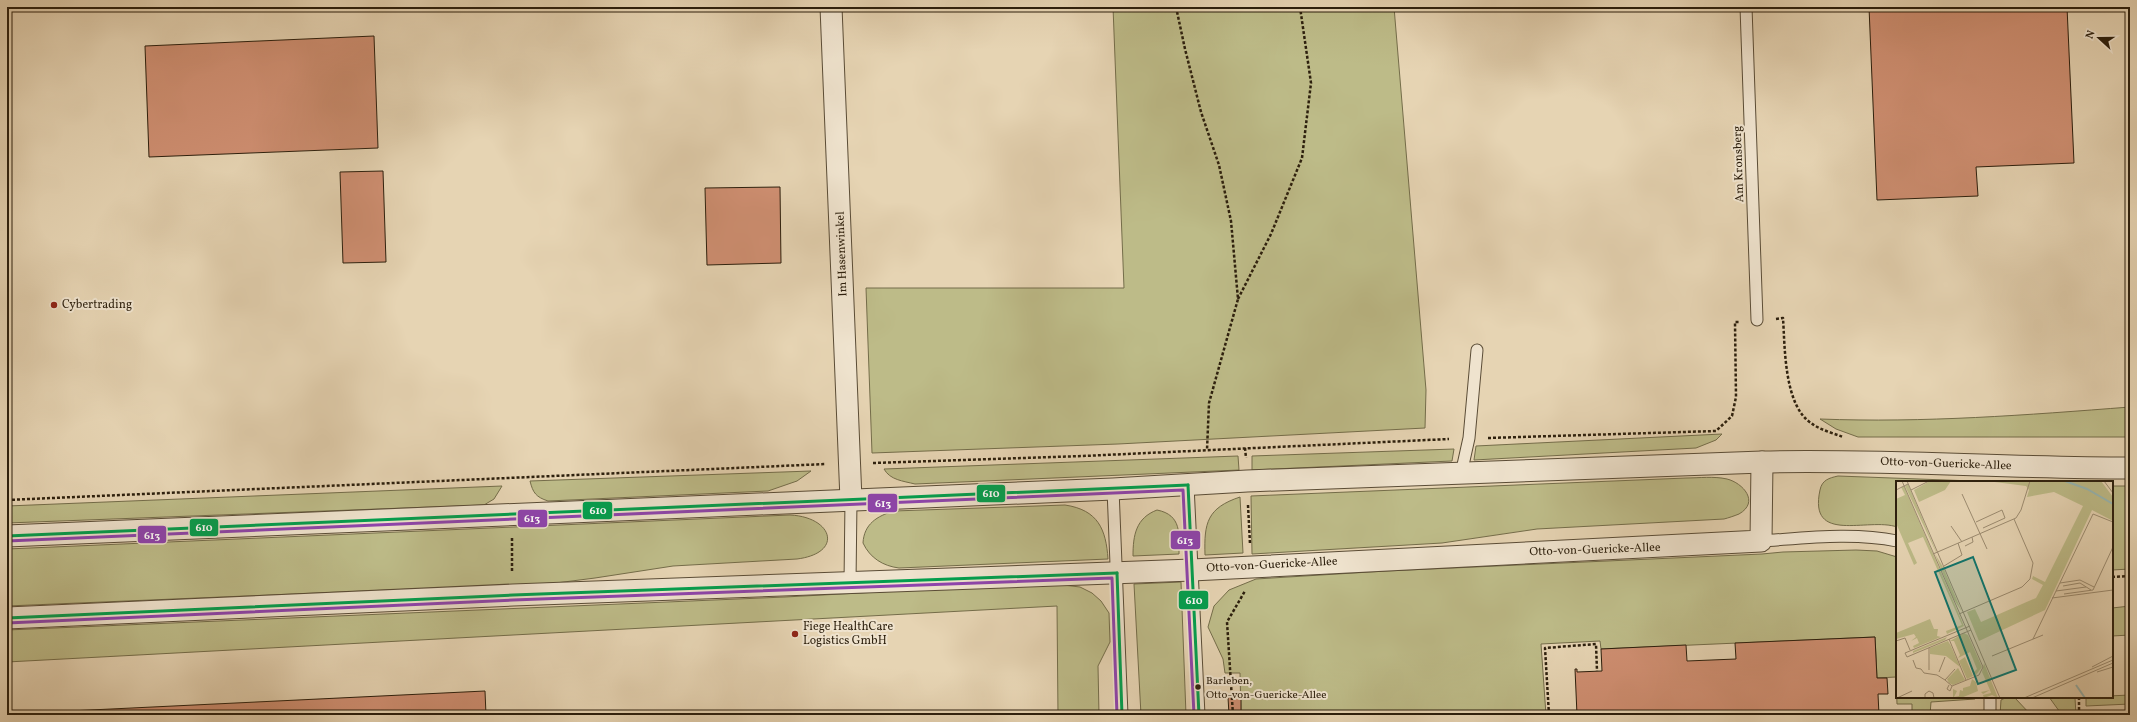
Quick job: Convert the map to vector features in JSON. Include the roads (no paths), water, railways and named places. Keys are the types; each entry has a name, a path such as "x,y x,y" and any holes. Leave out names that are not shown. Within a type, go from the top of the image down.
{"street":[{"name":"Im Hasenwinkel","path":"831,7 851,500"},
{"name":"Otto-von-Guericke-Allee","path":"7,536 1113,489 1247,481 1762,462 1832,460 2057,468 2130,468"},
{"path":"1761,541 1762,462"},
{"name":"Otto-von-Guericke-Allee","path":"7,618 512,596 1192,570 1761,541"}],"lane":[{"name":"Am Kronsberg","path":"1746,7 1758,320"},
{"path":"1461,474 1469,438 1477,350"},
{"path":"1188,485 1199,715"},
{"path":"1113,489 1122,715"},
{"path":"850,583 851,500"},
{"path":"1761,541 1822,537 1875,537 1896,541"},
{"path":"1990,698 1990,715"}],"place":[{"name":"Cybertrading","path":"54,305"},
{"name":"Fiege HealthCare Logistics GmbH","path":"795,634"},
{"name":"Barleben, Otto-von-Guericke-Allee","path":"1198,687"}]}
